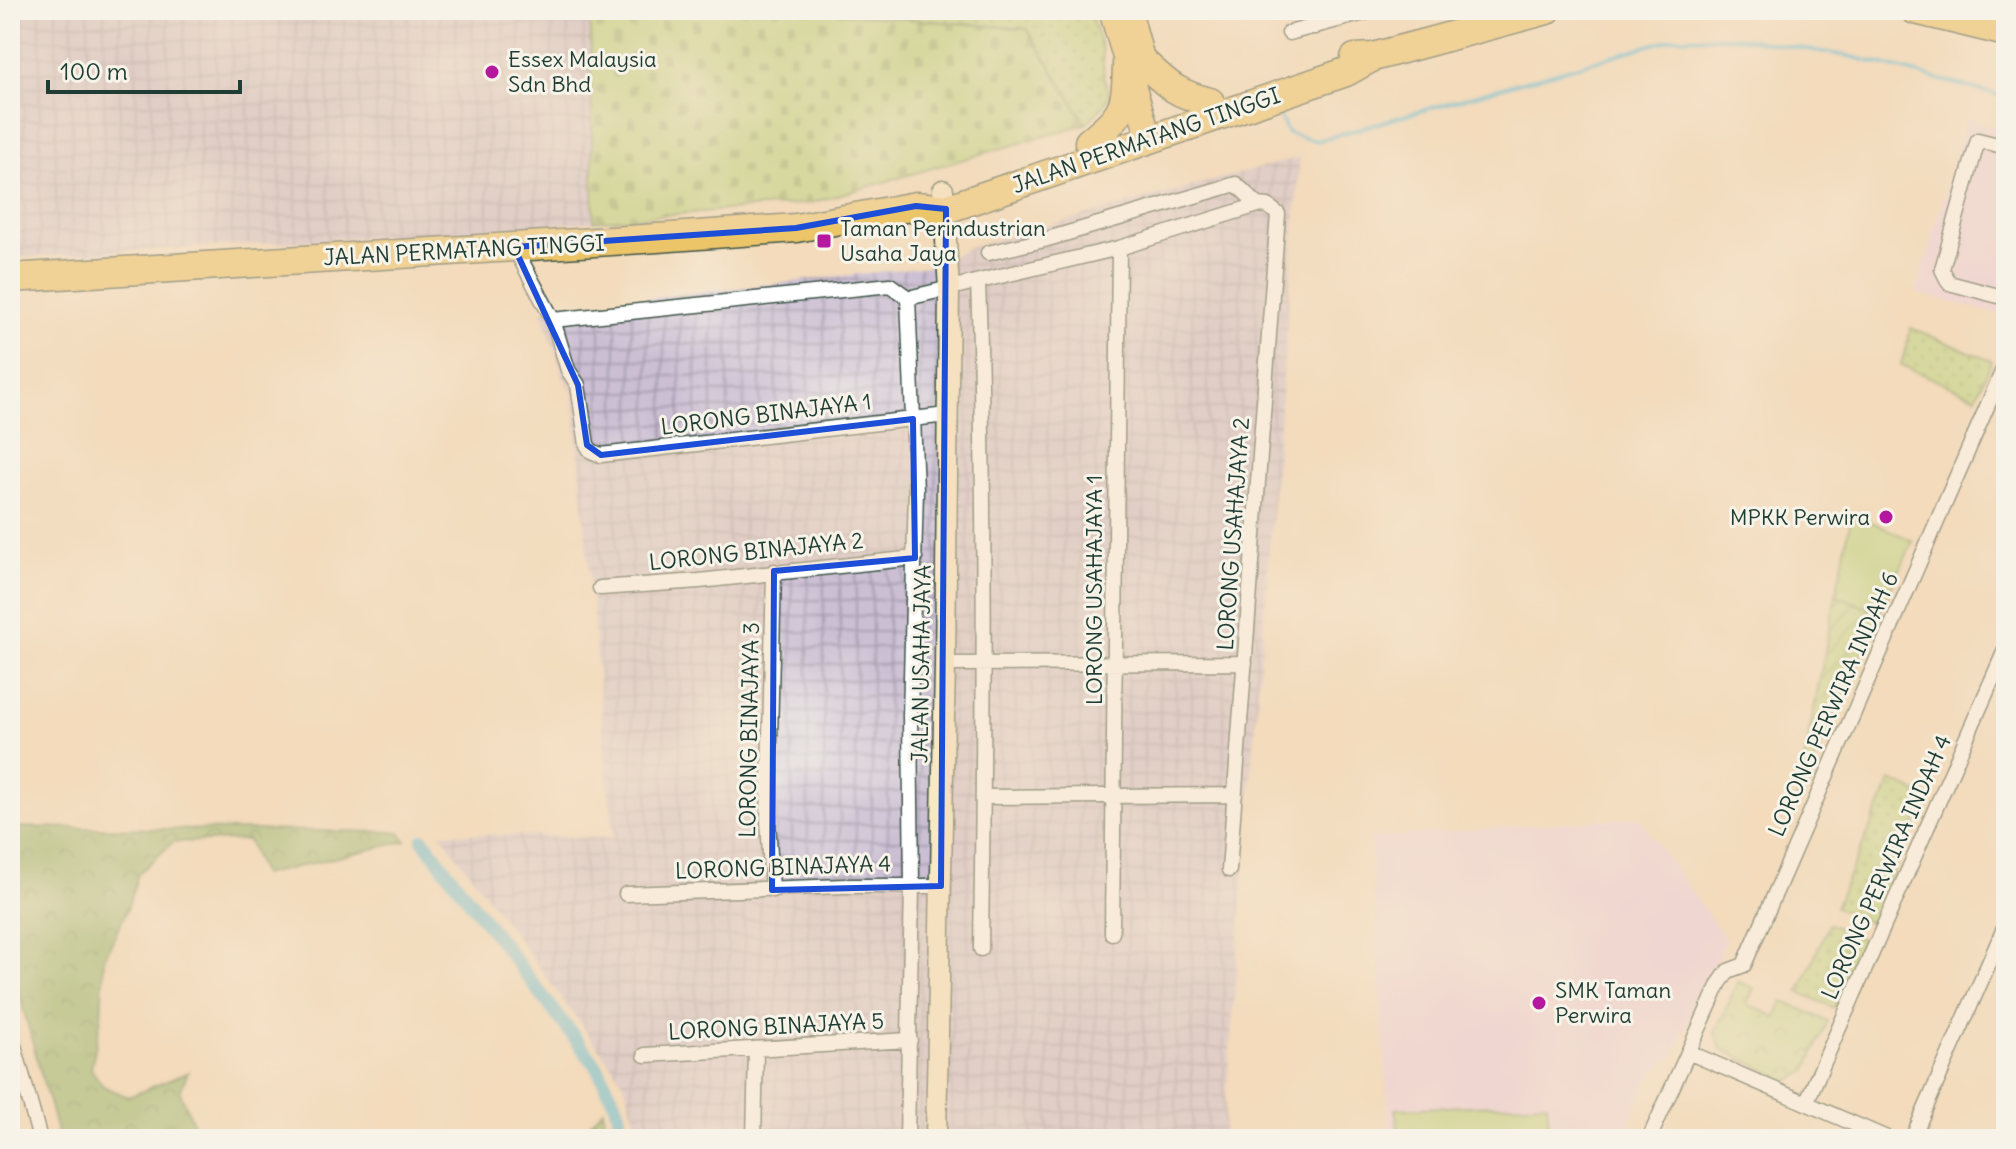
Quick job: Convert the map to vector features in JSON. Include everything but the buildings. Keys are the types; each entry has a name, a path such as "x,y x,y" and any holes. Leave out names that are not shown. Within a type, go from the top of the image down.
{"highway":[{"name":"JALAN PERMATANG TINGGI","path":"944,199 1089,142 1155,128 1210,102 1343,58 1373,57 1547,10"},
{"path":"1915,10 2006,32"},
{"name":"JALAN PERMATANG TINGGI","path":"10,278 796,228 944,199 1155,128 1346,72 1373,57"},
{"path":"1089,142 1121,112 1135,63 1184,96 1210,102"}],"main road":[{"path":"1111,10 1135,63 1155,128"},
{"path":"1129,10 1135,63"}],"street":[{"path":"1310,10 1315,27"},
{"path":"1289,33 1375,10"},
{"path":"2006,147 1978,140 1942,269 1949,283 2006,298"},
{"path":"988,253 1044,240 1236,184 1263,206"},
{"name":"JALAN USAHA JAYA","path":"936,1139 949,290 944,199"},
{"path":"514,247 553,320 890,285 908,298 1119,248 1263,206"},
{"name":"LORONG USAHAJAYA 2","path":"1229,870 1278,214 1263,206"},
{"path":"1044,240 1049,266"},
{"name":"LORONG USAHAJAYA 1","path":"1112,933 1119,248"},
{"path":"978,282 984,460 985,664 981,949"},
{"name":"JALAN USAHA JAYA","path":"907,1139 912,886 910,716 915,558 908,298"},
{"name":"LORONG BINAJAYA 1","path":"553,320 568,370 578,385 587,445 591,451 601,455 947,415"},
{"name":"LORONG PERWIRA INDAH 6","path":"1649,1139 1719,984 1728,971 1744,965 2006,363"},
{"name":"LORONG BINAJAYA 2","path":"600,588 699,581 915,558"},
{"name":"LORONG BINAJAYA 3","path":"772,890 768,820 774,571"},
{"name":"LORONG PERWIRA INDAH 4","path":"1806,1103 2006,648"},
{"path":"945,664 1245,663"},
{"path":"983,797 1235,795"},
{"name":"LORONG BINAJAYA 4","path":"626,894 941,886"},
{"path":"1912,1139 2006,924"},
{"path":"10,1031 40,1139"},
{"name":"LORONG BINAJAYA 5","path":"645,1055 910,1040"},
{"path":"754,1139 756,1050"},
{"path":"1688,1052 1889,1139"}],"highlighted area":[{"path":"916,206 946,209 941,886 772,890 774,571 915,558 913,419 601,455 587,445 578,385 514,247 796,228"}],"shaded area":[{"path":"10,10 590,10 594,221 413,235 10,258"},
{"path":"1966,119 2006,130 2006,316 1916,293"},
{"path":"1300,157 1223,1139 641,1139 624,1083 440,833 613,838 573,392 563,376 542,311 937,265 967,248"},
{"name":"SMK Taman Perwira","path":"1638,817 1726,940 1673,1056 1648,1080 1623,1139 1390,1139 1370,838"}],"green space":[{"path":"590,10 798,10 1027,29 1086,124 811,203 594,221"},
{"path":"897,10 1089,10 1102,49 1109,95 1103,107 1086,124 1027,29 896,18"},
{"path":"1911,328 1992,361 1976,397 1901,365"},
{"path":"1852,513 1913,541 1880,613 1836,595"},
{"path":"1836,595 1880,613 1796,802"},
{"path":"1891,781 1927,797 1871,923 1835,907"},
{"path":"10,827 400,832 406,841 262,875 248,840 173,842 138,874 127,910 104,959 101,1018 91,1069 103,1086 128,1097 188,1072 180,1092 200,1139 59,1139 10,960"},
{"path":"1829,924 1864,940 1834,1008 1799,992"},
{"path":"1738,982 1754,988 1747,1004 1776,1017 1783,1001 1828,1021 1806,1072 1788,1081 1721,1049 1715,1033"},
{"path":"1547,1103 1550,1139 1400,1139 1395,1109"},
{"path":"603,1109 609,1139 577,1139"}],"waterway":[{"path":"1276,109 1288,133 1316,141 1675,38 1736,37 1853,57 2006,97"},
{"path":"423,840 597,1067 617,1107 623,1139"}],"place":[{"name":"Essex Malaysia Sdn Bhd","path":"492,72"},
{"name":"Taman Perindustrian Usaha Jaya","path":"824,241"},
{"name":"MPKK Perwira","path":"1886,517"},
{"name":"SMK Taman Perwira","path":"1539,1003"}]}
